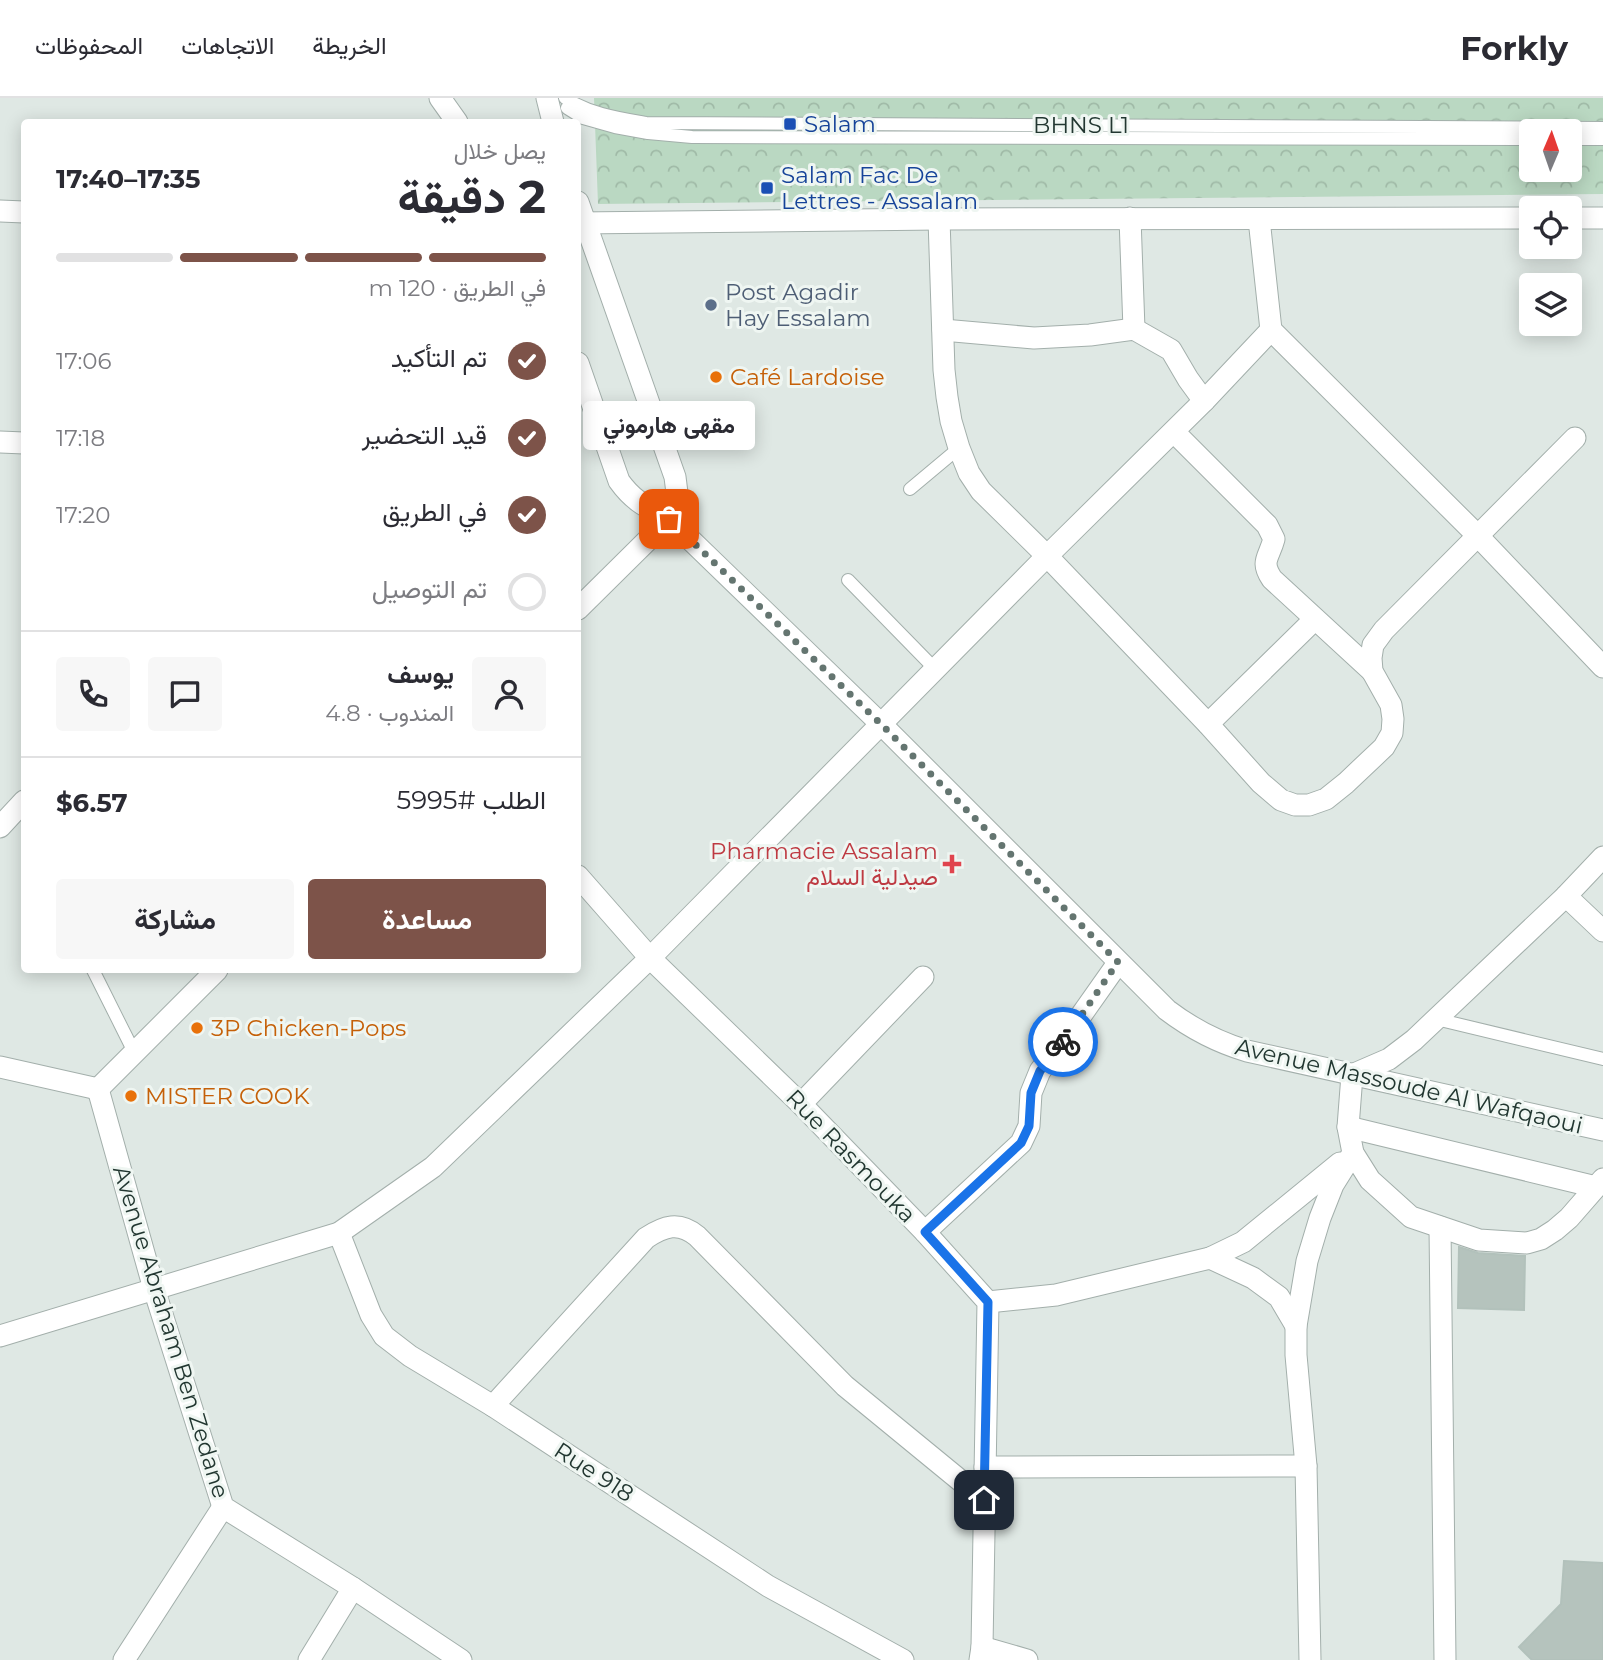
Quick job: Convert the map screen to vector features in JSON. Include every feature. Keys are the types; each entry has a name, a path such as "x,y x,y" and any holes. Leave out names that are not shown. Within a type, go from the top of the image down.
{"street":[{"path":"440,98 455,119"},
{"path":"550,98 554,119"},
{"path":"0,211 21,212"},
{"path":"1130,218 1134,329"},
{"path":"581,606 669,519 677,493 676,477 581,223 939,219 1519,218"},
{"path":"1582,218 1603,218"},
{"path":"939,219 947,397 951,421 969,474 981,491 1047,556 1261,783 1281,800 1295,806 1309,806 1326,799 1384,747 1392,733 1391,705 1372,671 1272,579 1265,569 1274,539 1267,525 1174,432"},
{"path":"1259,219 1271,330 1477,536 1603,667"},
{"path":"943,330 1034,338 1134,329 1171,350 1205,401"},
{"path":"0,1336 339,1233 433,1167 650,958 1047,556 1205,401 1271,330"},
{"name":"Avenue Massoude Al Wafqaoui","path":"581,372 619,481 628,495 669,519 882,725 1167,1010 1185,1024 1247,1051 1603,1130"},
{"path":"1372,671 1373,645 1384,630 1575,438"},
{"path":"0,442 21,443"},
{"path":"1208,724 1315,619"},
{"path":"0,827 21,804"},
{"path":"1348,1127 1600,1183 1569,1218 1541,1239 1527,1243 1479,1240 1411,1217 1370,1180 1353,1153 1348,1127 1352,1075 1389,1059 1414,1040 1566,896 1603,857"},
{"name":"Rue Rasmouka","path":"581,879 650,958 801,1104 925,1232 988,1302"},
{"path":"1566,896 1603,931"},
{"path":"925,1232 1021,1143 1029,1126 1031,1093 1040,1071 1118,962"},
{"path":"0,1066 98,1089 213,973"},
{"path":"801,1104 923,977"},
{"name":"Avenue Abraham Ben Zedane","path":"98,1089 154,1289 223,1507 353,1588 461,1660"},
{"path":"1027,1660 981,1653 988,1302 1056,1295 1210,1258 1243,1242 1353,1153"},
{"path":"1310,1660 1306,1466 1296,1326 1307,1261 1320,1218 1333,1185 1353,1153"},
{"path":"493,1406 646,1238 669,1227 680,1227 689,1229 697,1236 845,1386 984,1500"},
{"path":"1440,1227 1445,1660"},
{"name":"Rue 918","path":"339,1233 371,1315 384,1336 410,1356 493,1406 768,1586 903,1660"},
{"path":"1210,1258 1253,1278 1279,1297 1296,1326"},
{"path":"985,1467 1306,1466"},
{"path":"124,1660 223,1507"},
{"path":"309,1660 353,1588"}],"lane":[{"name":"BHNS L1","path":"550,98 583,118 615,127 692,137 1519,139"},
{"name":"BHNS L1","path":"565,98 581,108 646,123 1603,128"},
{"path":"1582,139 1603,139"},
{"path":"910,489 959,448"},
{"path":"848,580 936,670"},
{"path":"94,973 134,1052"},
{"path":"1436,1019 1603,1059"}],"green space":[{"path":"594,98 1603,98 1603,194 598,204"}],"building":[{"path":"1459,1247 1478,1253 1525,1256 1524,1310 1458,1308"},
{"path":"1564,1561 1603,1563 1603,1660 1532,1660 1519,1647 1561,1604"}],"way so far":[{"path":"669,519 882,725 1118,962 1063,1042"}],"place":[{"name":"Salam","path":"790,124"},
{"name":"Salam Fac De Lettres - Assalam","path":"767,188"},
{"name":"Post Agadir Hay Essalam","path":"711,305"},
{"name":"Café Lardoise","path":"716,377"},
{"name":"مقهى هارموني","path":"669,519"},
{"name":"Pharmacie Assalam صيدلية السلام","path":"952,864"},
{"name":"3P Chicken-Pops","path":"197,1028"},
{"name":"MISTER COOK","path":"131,1096"}],"route":[{"path":"984,1500 988,1302 925,1232 1021,1143 1029,1126 1031,1093 1040,1071 1063,1042"}]}
